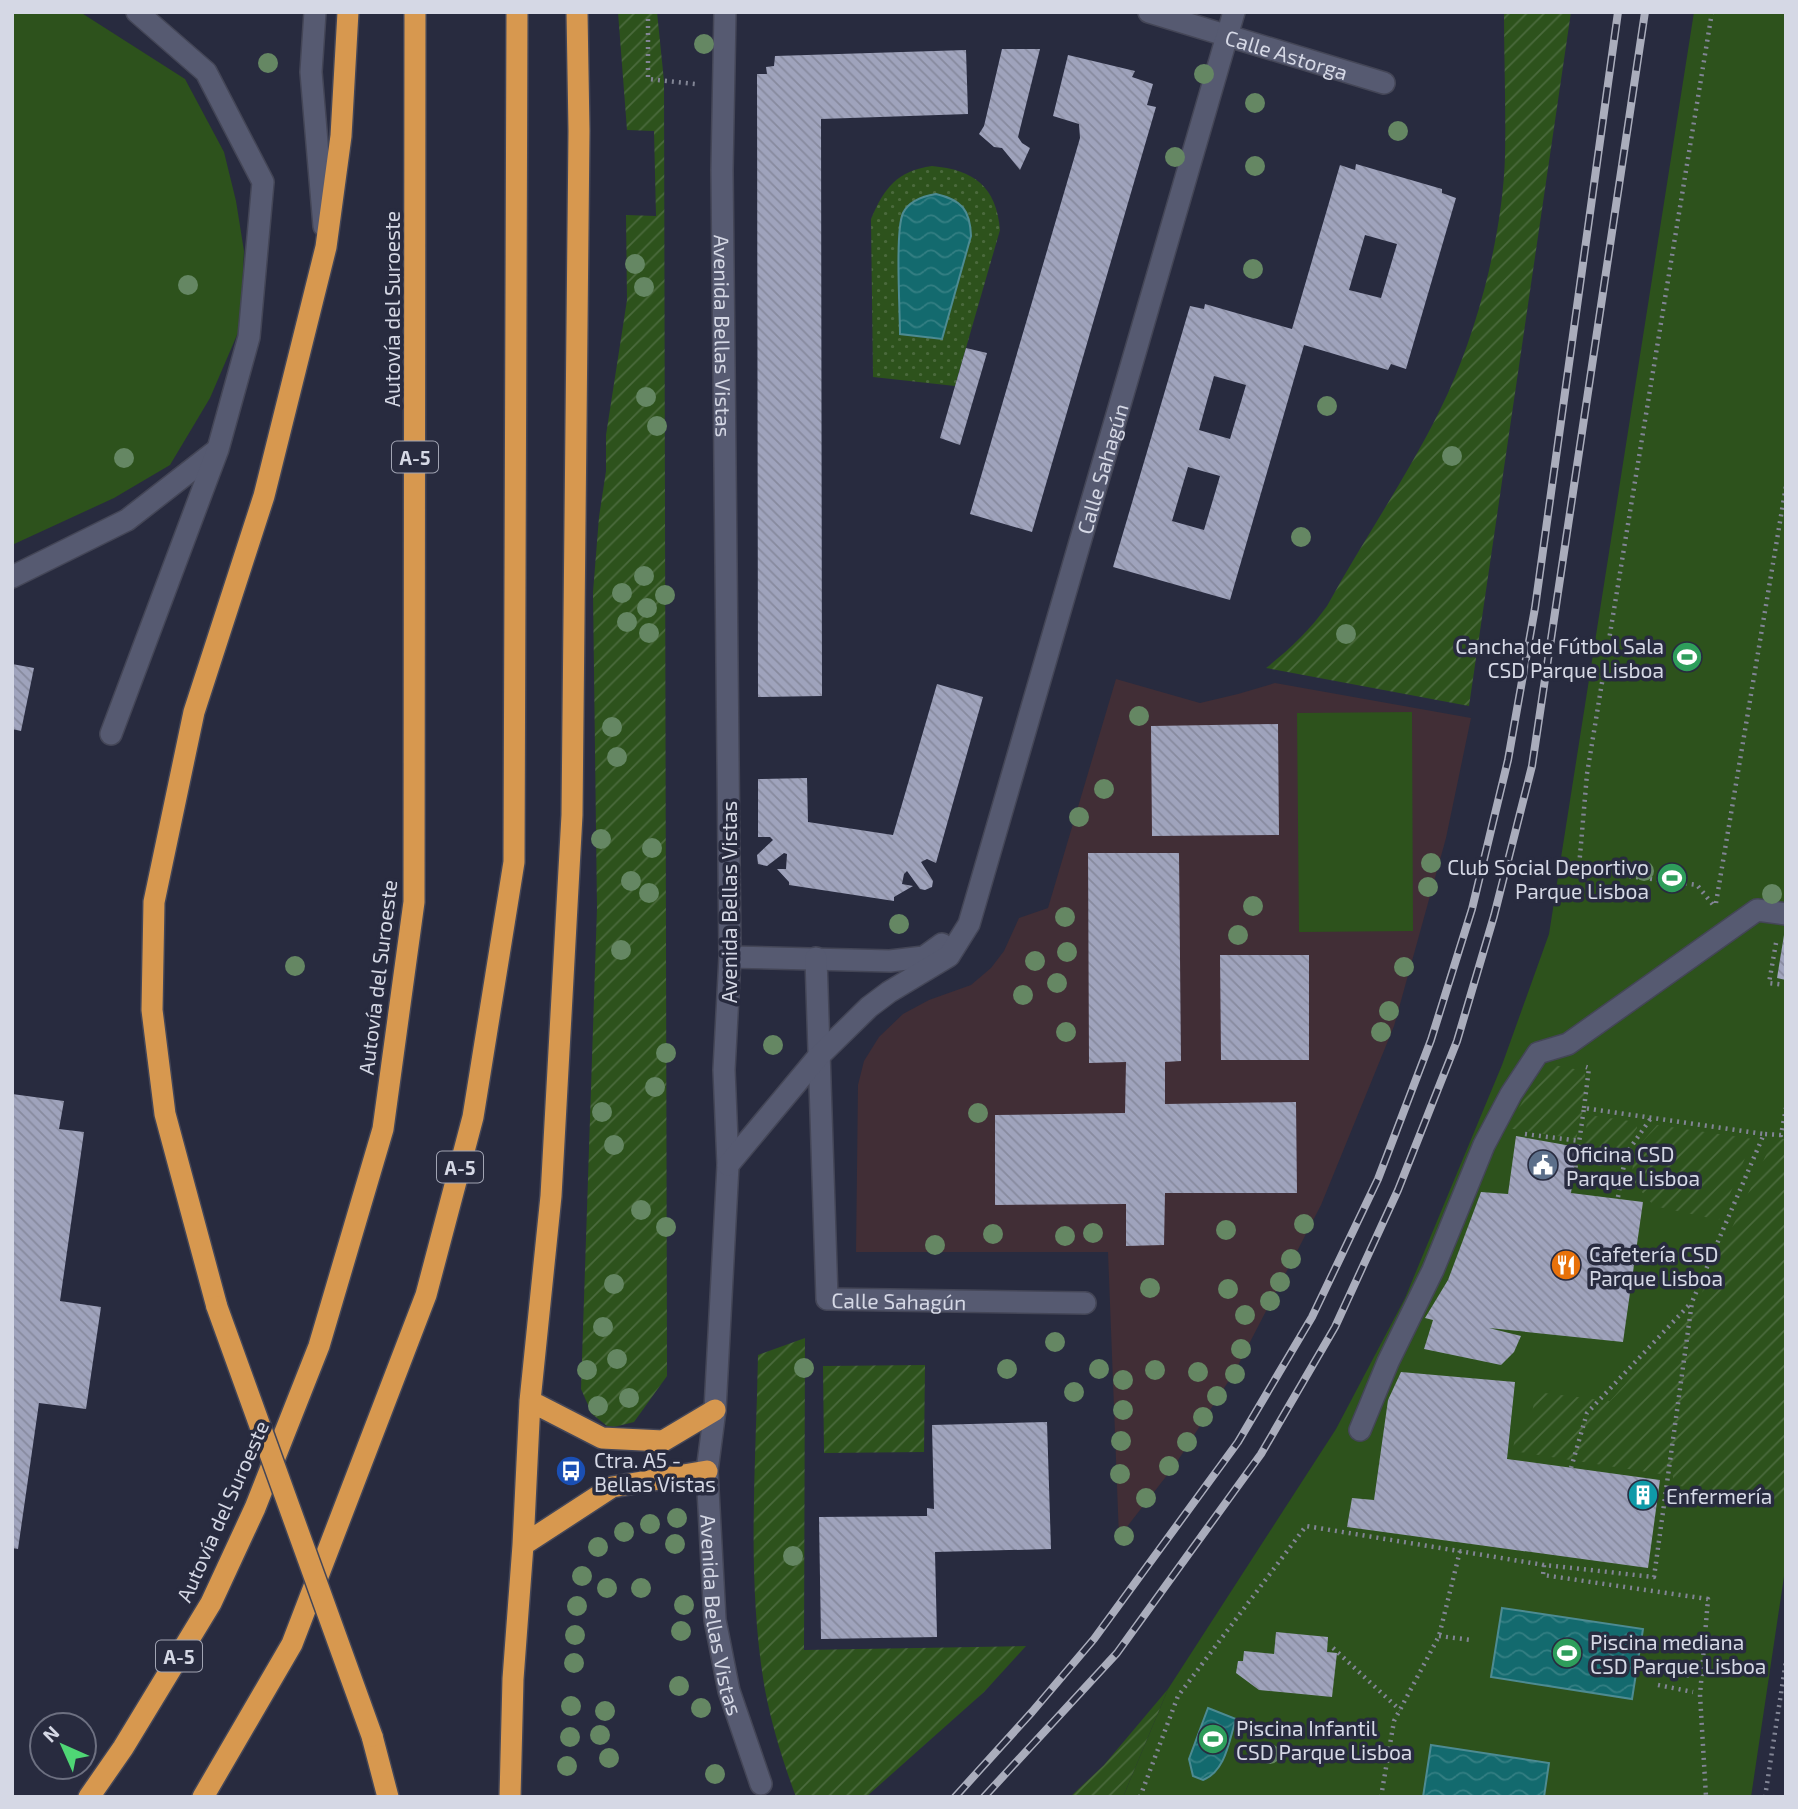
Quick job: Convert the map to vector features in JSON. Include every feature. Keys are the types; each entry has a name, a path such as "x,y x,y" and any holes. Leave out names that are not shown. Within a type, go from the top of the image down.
{"highway":[{"path":"348,12 341,136 326,247 264,496 194,712 154,902 152,1010 165,1114 217,1307 372,1737 388,1797"},
{"name":"Autovía del Suroeste","path":"89,1797 123,1748 211,1603 255,1508 319,1346 383,1129 414,902 415,12"},
{"name":"A-5","path":"203,1797 292,1644 426,1295 474,1117 514,862 517,12"},
{"path":"510,1797 513,1679 530,1401 551,1196 572,815 579,131 577,12"},
{"path":"530,1401 602,1438 663,1441 715,1410"},
{"path":"523,1545 612,1487 707,1471"}],"street":[{"path":"111,734 218,449 249,337 263,182 206,72 137,12"},
{"path":"315,12 310,72 326,247"},
{"name":"Avenida Bellas Vistas","path":"725,12 722,170 730,957 724,1070 728,1165 715,1410 707,1471 715,1620 729,1691 761,1784"},
{"name":"Calle Astorga","path":"1149,12 1384,83"},
{"name":"Calle Sahagún","path":"728,1165 818,1057 869,1007 948,956 968,924 1234,12"},
{"path":"12,577 127,520 218,449"},
{"path":"1360,1430 1388,1362 1433,1270 1484,1145 1511,1094 1538,1053 1568,1044 1757,910 1786,914"},
{"path":"730,957 890,961 924,957 968,924"},
{"path":"816,958 818,1057"},
{"name":"Calle Sahagún","path":"818,1057 827,1299 1085,1303"}],"path":[{"path":"648,12 648,79 724,86"},
{"path":"1712,12 1587,774 1579,867 1584,870 1696,886 1715,907 1779,930 1769,983 1786,985"},
{"path":"1715,907 1786,486"},
{"path":"1579,1065 1590,1068 1574,1178 1619,1183"},
{"path":"1584,1108 1781,1135 1786,1108"},
{"path":"1618,1197 1626,1154 1651,1118"},
{"path":"1512,1132 1580,1142"},
{"path":"1140,1797 1178,1696 1306,1526 1544,1565 1654,1577 1692,1302 1765,1134"},
{"path":"1571,1468 1587,1413 1692,1302"},
{"path":"1381,1797 1394,1720 1439,1636 1460,1551"},
{"path":"1544,1565 1543,1575 1708,1599 1700,1695 1706,1797"},
{"path":"1439,1636 1471,1640"},
{"path":"1333,1648 1400,1710"},
{"path":"1765,1797 1786,1661"},
{"path":"1659,1672 1693,1676"},
{"path":"1658,1685 1693,1692"}],"shaded area":[{"path":"12,12 80,12 185,79 224,152 244,251 240,328 210,398 170,465 114,498 12,545"},
{"path":"618,12 657,12 664,81 667,1376 634,1422 614,1427 607,1426 592,1414 581,1389 597,908 593,592 606,471 606,435 627,300 626,215 656,216 654,131 627,130"},
{"path":"1504,12 1571,12 1469,706 1266,668 1299,639 1327,606 1435,420 1470,338 1500,215 1505,138"},
{"name":"Club Social Deportivo Parque Lisboa","path":"1694,12 1786,12 1786,1563 1751,1797 1123,1797 1168,1689 1336,1429 1405,1298 1502,1065 1549,934"},
{"path":"932,166 960,172 980,183 994,202 1000,230 955,386 873,377 871,219 881,198 893,183 910,172"},
{"path":"1116,679 1200,703 1275,683 1471,718 1446,838 1394,1026 1321,1205 1235,1371 1175,1465 1119,1537 1108,1252 856,1252 858,1085 864,1061 879,1037 903,1014 929,1000 971,985 991,968 1004,951 1019,918 1048,908"},
{"path":"1412,712 1413,931 1299,932 1297,713"},
{"path":"1553,1065 1585,1071 1585,1102 1576,1139 1507,1128 1530,1089"},
{"path":"1588,1115 1637,1122 1637,1128 1609,1167 1581,1164"},
{"path":"1657,1125 1753,1139 1719,1220 1654,1206 1635,1184 1632,1172 1635,1150"},
{"path":"1786,1139 1786,1503 1673,1485 1673,1476 1513,1451 1518,1429 1532,1413 1536,1392 1610,1401 1696,1305 1773,1140"},
{"path":"805,1338 804,1650 1026,1646 984,1692 866,1797 796,1797 771,1717 759,1649 754,1565 758,1355"},
{"path":"925,1365 924,1452 824,1453 823,1366"},
{"path":"1168,1689 1123,1797 1070,1797 1104,1765"}],"water":[{"path":"936,194 952,199 963,208 969,219 971,236 942,339 900,334 899,253 903,213 913,202"},
{"name":"Piscina mediana CSD Parque Lisboa","path":"1502,1608 1643,1629 1632,1699 1491,1677"},
{"name":"Piscina Infantil CSD Parque Lisboa","path":"1208,1708 1236,1719 1222,1762 1211,1776 1203,1780 1193,1776 1189,1759"},
{"path":"1431,1745 1549,1763 1544,1797 1423,1797"}],"building":[{"path":"1002,49 1040,49 1018,137 1030,148 1020,170 1002,148 994,147 979,134 984,126"},
{"path":"966,50 968,114 821,119 822,696 758,697 757,74 767,74 766,67 774,66 775,56"},
{"path":"1068,55 1135,71 1132,77 1153,84 1147,105 1156,107 1032,532 970,514 1080,138 1079,124 1053,116"},
{"path":"1356,164 1442,189 1442,193 1456,198 1406,369 1391,364 1388,370 1304,345 1230,600 1113,567 1190,306 1204,309 1205,304 1292,329 1340,165 1355,170","holes":["1365,235 1397,244 1381,298 1349,290","1214,376 1246,385 1230,439 1199,430","1188,467 1220,476 1204,530 1172,521"]},
{"path":"966,348 987,353 960,445 940,438"},
{"path":"12,664 34,668 21,731 12,729"},
{"path":"937,684 983,697 936,863 927,859 921,862 933,881 932,887 920,889 907,871 902,884 913,886 894,897 894,901 789,885 777,869 786,869 787,854 784,853 767,866 758,864 757,855 773,840 770,837 758,837 758,779 807,778 808,822 893,835"},
{"path":"1278,724 1279,835 1152,836 1151,726"},
{"path":"1088,853 1179,853 1181,1061 1165,1062 1165,1104 1296,1102 1297,1193 1165,1193 1164,1245 1126,1246 1126,1204 995,1205 995,1115 1125,1113 1126,1062 1089,1063"},
{"path":"1786,935 1786,980 1777,978"},
{"path":"1220,955 1309,955 1309,1060 1221,1060"},
{"path":"12,1094 64,1101 59,1129 84,1132 60,1301 101,1307 86,1409 39,1403 18,1549 12,1548"},
{"name":"Cafetería CSD Parque Lisboa","path":"1516,1136 1577,1147 1571,1193 1643,1202 1623,1342 1489,1328 1521,1336 1514,1352 1501,1365 1424,1349 1433,1320 1425,1318 1448,1280 1481,1192 1508,1194"},
{"path":"1401,1372 1515,1382 1507,1459 1660,1480 1648,1568 1347,1527 1352,1498 1374,1500 1388,1400"},
{"path":"1047,1422 1051,1549 935,1552 937,1637 821,1639 819,1517 927,1516 927,1508 934,1509 932,1425"},
{"path":"1276,1632 1328,1637 1327,1652 1337,1653 1332,1697 1259,1690 1236,1673 1238,1661 1243,1661 1244,1651 1274,1654"}],"railway":[{"path":"955,1797 1094,1639 1238,1442 1312,1317 1378,1179 1431,1040 1472,909 1508,760 1535,608 1618,12"},
{"path":"984,1797 1117,1653 1261,1454 1335,1327 1398,1190 1457,1041 1494,916 1532,766 1645,12"}],"place":[{"name":"Cancha de Fútbol Sala CSD Parque Lisboa","path":"1687,657"},
{"name":"Club Social Deportivo Parque Lisboa","path":"1672,878"},
{"name":"Oficina CSD Parque Lisboa","path":"1543,1165"},
{"name":"Cafetería CSD Parque Lisboa","path":"1566,1265"},
{"name":"Ctra. A5 - Bellas Vistas","path":"571,1471"},
{"name":"Enfermería","path":"1643,1495"},
{"name":"Piscina mediana CSD Parque Lisboa","path":"1567,1653"},
{"name":"Piscina Infantil CSD Parque Lisboa","path":"1213,1739"}]}
